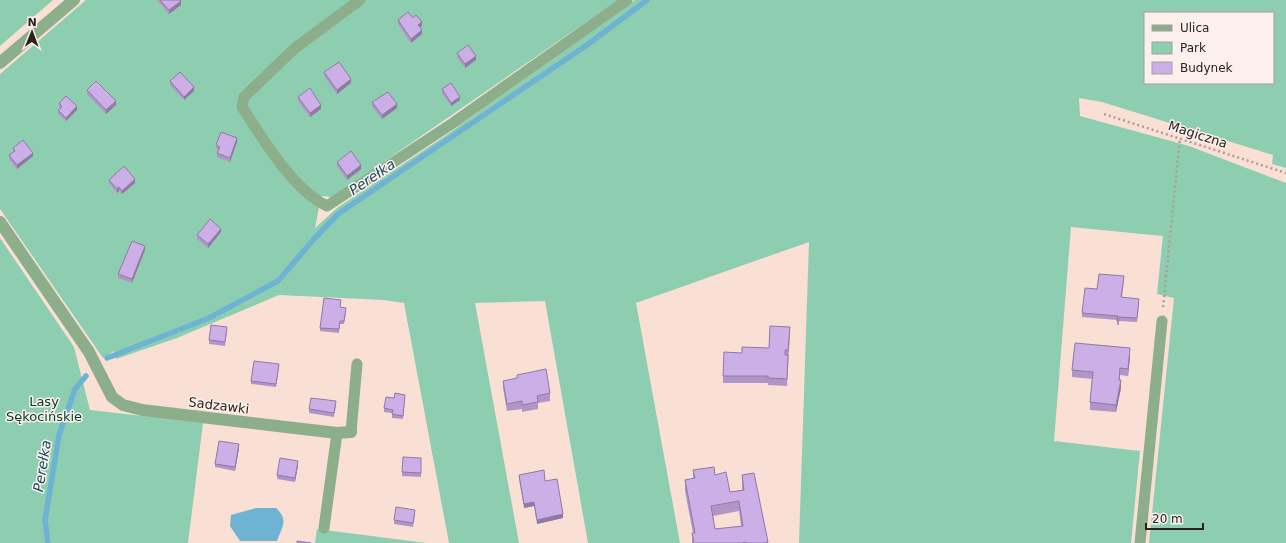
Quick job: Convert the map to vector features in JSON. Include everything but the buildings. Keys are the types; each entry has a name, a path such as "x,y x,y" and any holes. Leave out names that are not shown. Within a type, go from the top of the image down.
{"street":[{"path":"0,63 74,0"},
{"name":"Sadzawki","path":"0,222 89,352 106,388 116,401 142,410 337,433 351,432"}],"lane":[{"path":"360,0 295,48 244,97 242,101 242,107 276,158 315,200 327,206 334,203 454,122 627,0"},
{"path":"1140,543 1162,321"},
{"name":"Sadzawki","path":"351,432 357,364"},
{"path":"324,528 337,433"}],"path":[{"name":"Magiczna","path":"1104,114 1286,173"},
{"path":"1162,321 1180,138"}],"green space":[{"path":"0,0 53,0 0,46"},
{"path":"86,0 618,0 333,197 321,196 315,228 337,208 445,136 635,0 1286,0 1286,168 1272,164 1273,155 1102,102 1079,98 1080,116 1189,146 1286,183 1286,543 1149,543 1174,298 1157,294 1163,236 1071,227 1054,441 1140,451 1131,543 799,543 809,242 636,303 680,543 588,543 545,301 475,303 519,543 449,543 404,303 384,300 279,295 177,338 116,359 114,351 103,358 0,209 0,74"},
{"name":"Lasy Sękocińskie","path":"0,238 74,347 90,410 203,423 188,543 0,543"},
{"path":"317,529 426,543 315,543"}],"water":[{"path":"256,508 276,508 280,512 283,524 277,541 240,541 230,526 231,515"}],"waterway":[{"name":"Perełka","path":"107,358 209,318 278,281 314,239 338,214 587,45 647,0"},
{"name":"Perełka","path":"48,543 45,520 59,435 75,389 86,376"}]}
